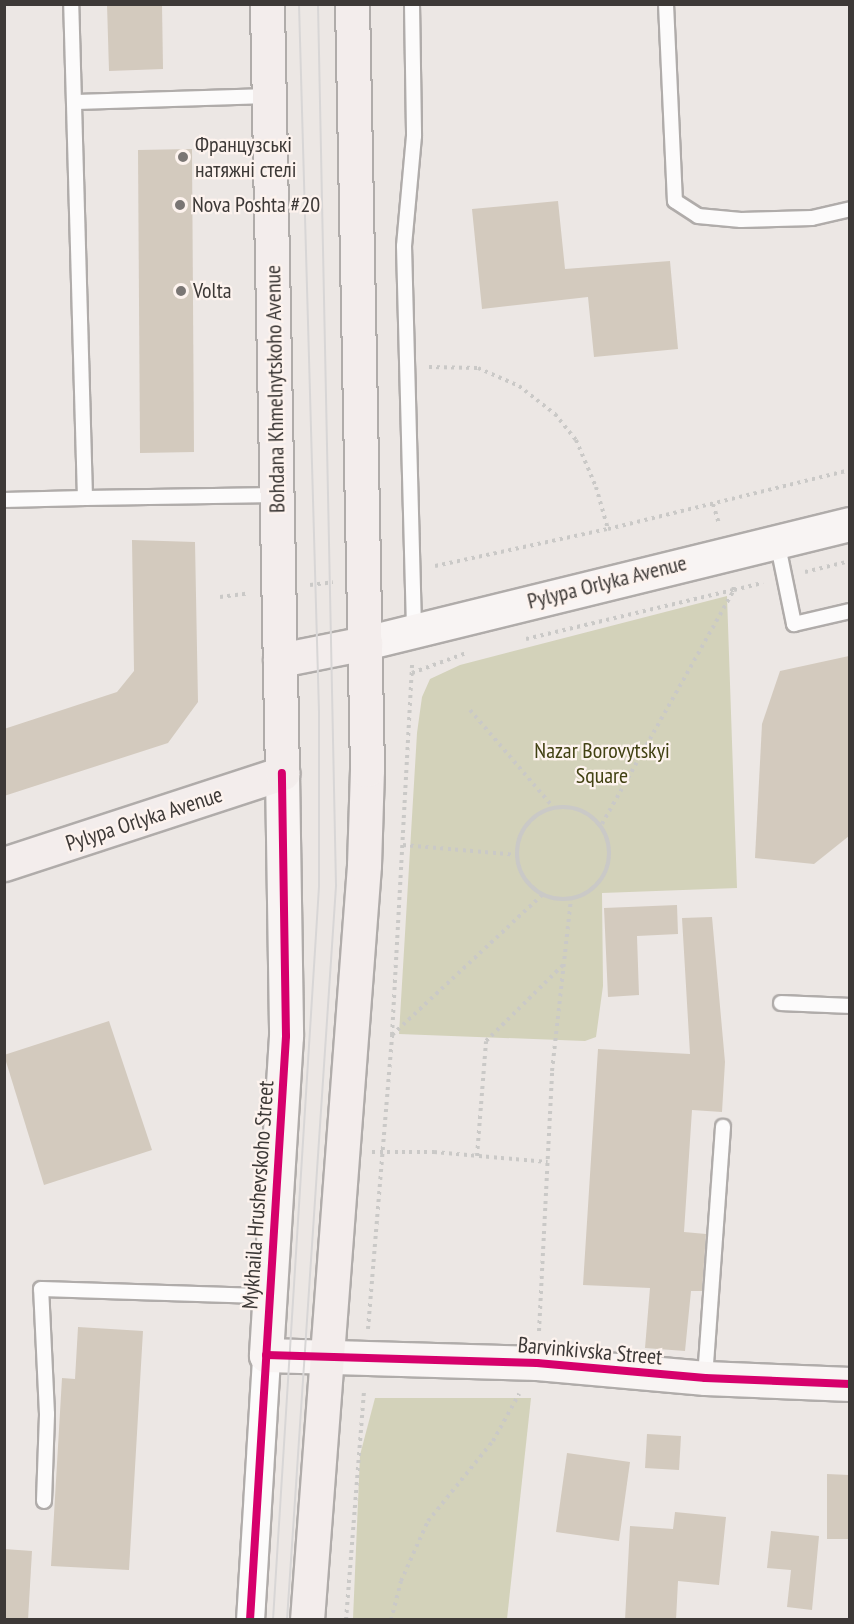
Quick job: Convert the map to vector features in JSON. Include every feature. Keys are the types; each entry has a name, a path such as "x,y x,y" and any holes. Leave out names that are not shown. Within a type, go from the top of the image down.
{"main road":[{"name":"Bohdana Khmelnytskoho Avenue","path":"267,4 282,773"},
{"path":"307,1620 364,865 365,578 352,4"},
{"path":"280,660 364,643"},
{"name":"Pylypa Orlyka Avenue","path":"4,864 282,773"}],"street":[{"name":"Pylypa Orlyka Avenue","path":"364,643 849,524"},
{"name":"Mykhaila Hrushevskoho Street","path":"250,1620 285,1036 282,773"},
{"name":"Barvinkivska Street","path":"266,1355 537,1363 705,1378 849,1384"}],"lane":[{"path":"70,4 75,102 85,498"},
{"path":"412,4 414,136 404,246 405,366 414,631"},
{"path":"666,4 675,201 698,216 741,220 812,218 849,209"},
{"path":"75,102 270,96"},
{"path":"4,500 277,495"},
{"path":"777,541 794,624 849,611"},
{"path":"781,1003 849,1006"},
{"path":"705,1378 723,1127"},
{"path":"44,1502 47,1414 41,1289 269,1296"}],"path":[{"path":"405,366 478,369 519,386 555,414 576,440 596,488 608,529"},
{"path":"413,570 608,529 849,470"},
{"path":"220,597 365,578"},
{"path":"602,824 734,590"},
{"path":"346,1620 392,1035 414,631"},
{"path":"412,673 466,653"},
{"path":"470,710 553,807"},
{"path":"553,807 582,810 602,824 609,842 606,872 585,894 571,899 543,894 522,876 517,855 528,822 553,807"},
{"path":"403,845 517,855"},
{"path":"392,1035 543,894"},
{"path":"392,1620 401,1581 428,1521 493,1441 537,1363 552,1071 571,899"},
{"path":"477,1156 486,1041 565,963"},
{"path":"343,1151 477,1156 548,1162"}],"green space":[{"name":"Nazar Borovytskyi Square","path":"727,596 737,888 602,893 603,986 596,1037 585,1041 399,1034 417,733 422,697 430,679 460,665"},
{"path":"375,1398 531,1398 507,1619 353,1619 360,1455"}],"building":[{"path":"107,4 162,4 163,69 109,71"},
{"path":"192,149 194,452 140,453 138,150"},
{"path":"558,201 565,269 670,261 678,349 594,357 588,297 482,309 472,209"},
{"path":"132,540 195,542 198,702 168,743 4,796 4,729 117,692 134,671"},
{"path":"849,656 849,836 814,864 755,858 762,724 780,671"},
{"path":"677,905 678,934 637,936 639,995 608,997 604,908"},
{"path":"712,917 725,1062 722,1112 692,1110 684,1232 706,1234 702,1291 691,1291 685,1351 645,1348 650,1288 583,1285 598,1049 690,1054 682,918"},
{"path":"109,1021 152,1150 44,1185 4,1055"},
{"path":"78,1327 143,1331 129,1570 51,1566 62,1378 75,1379"},
{"path":"647,1434 681,1436 679,1470 645,1468"},
{"path":"567,1453 630,1462 619,1541 556,1532"},
{"path":"827,1474 849,1475 849,1539 827,1539"},
{"path":"675,1512 726,1517 719,1585 678,1581 676,1620 625,1620 630,1526 673,1529"},
{"path":"771,1531 819,1536 812,1610 787,1607 791,1570 767,1568"},
{"path":"4,1549 32,1551 28,1620 4,1620"}],"tram line":[{"path":"273,1620 319,886 319,712 299,4"},
{"path":"287,1620 336,886 318,4"}],"cycle path":[{"path":"250,1620 286,1036 282,773"},
{"path":"266,1355 537,1363 705,1378 850,1384"}],"place":[{"name":"Французські натяжні стелі","path":"183,157"},
{"name":"Nova Poshta #20","path":"180,205"},
{"name":"Volta","path":"181,291"}]}
